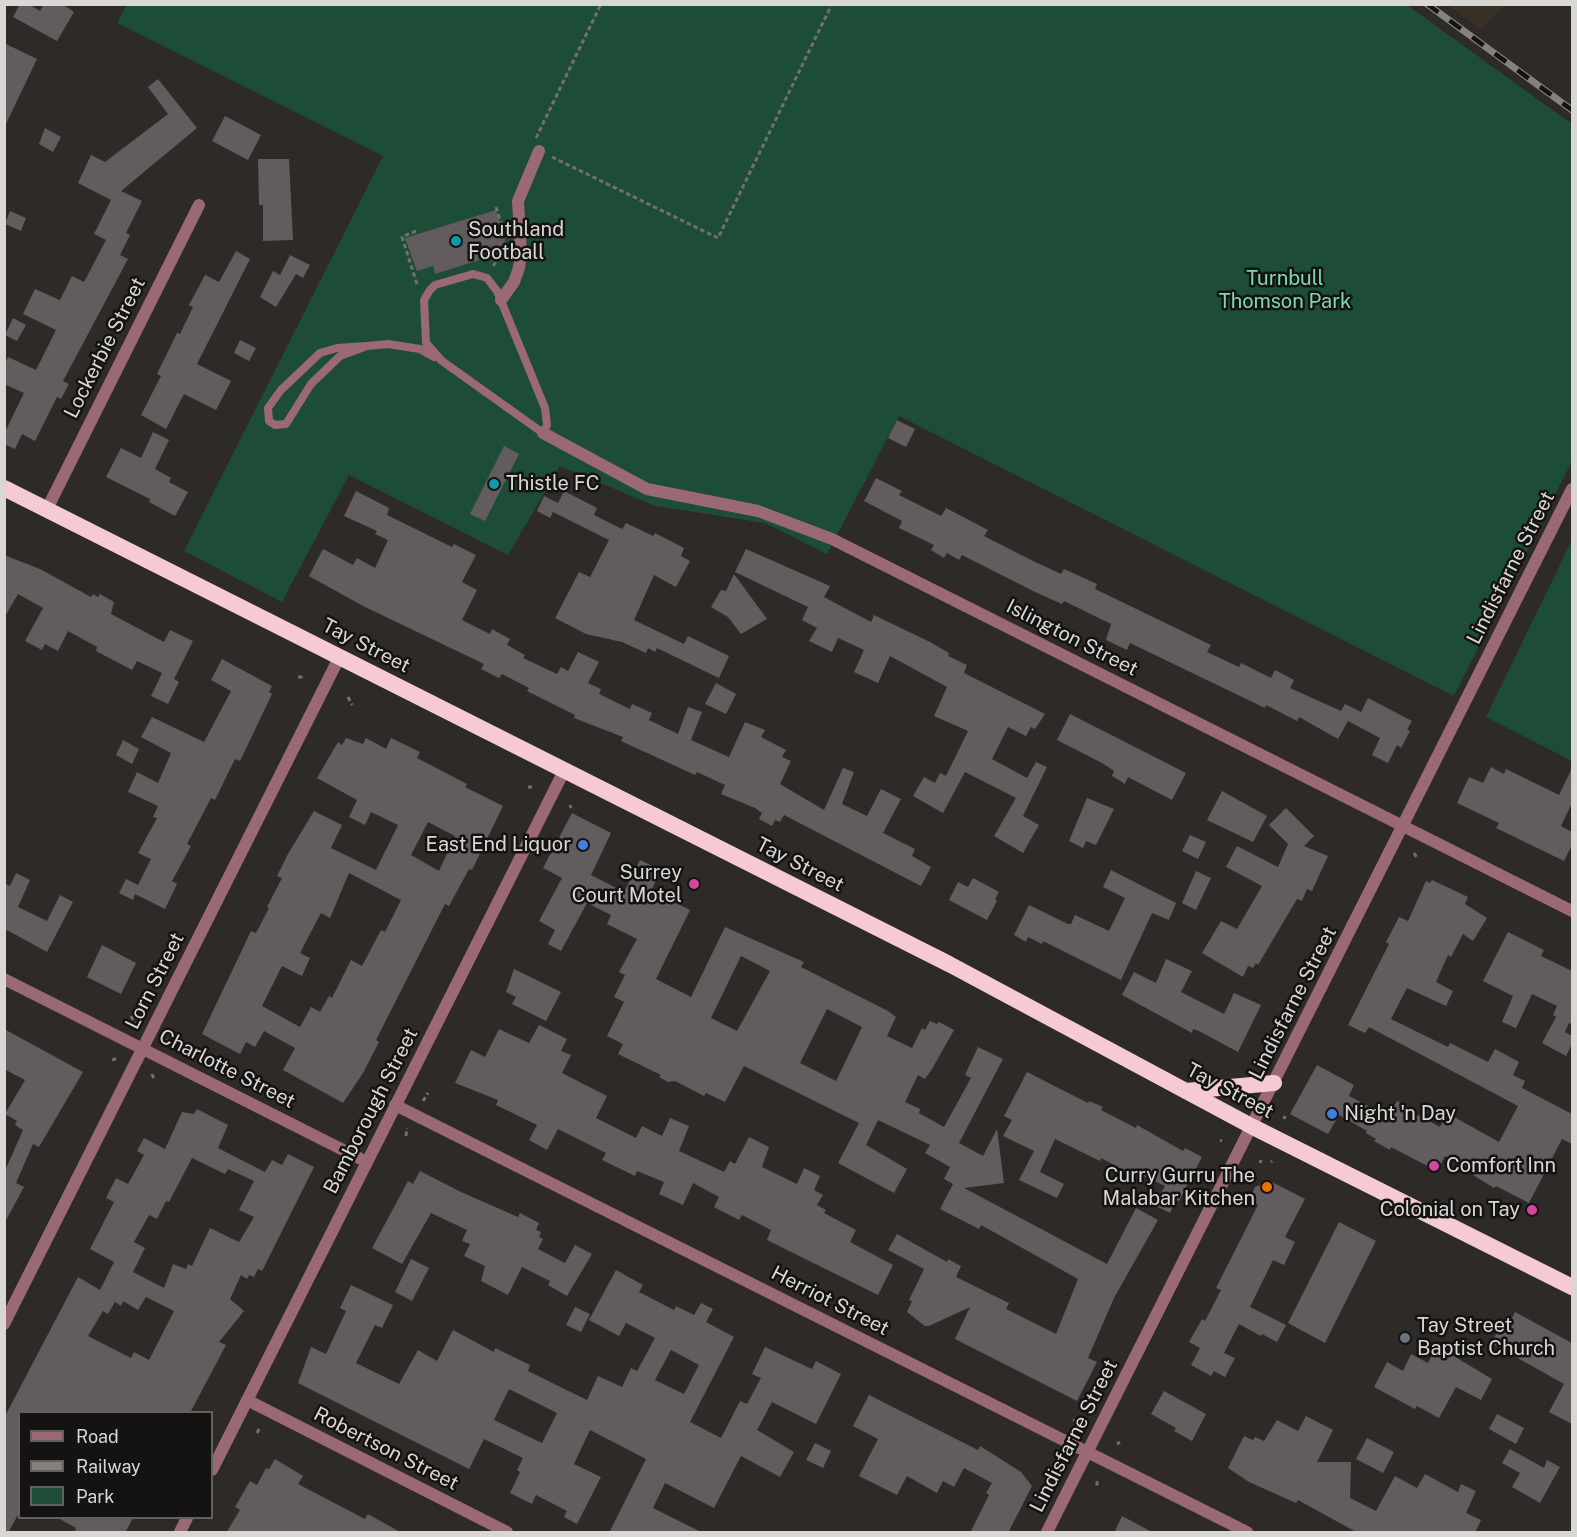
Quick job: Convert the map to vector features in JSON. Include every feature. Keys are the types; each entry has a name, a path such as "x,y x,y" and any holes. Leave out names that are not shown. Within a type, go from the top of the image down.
{"highway":[{"name":"Tay Street","path":"4,488 949,964 1252,1127 1572,1287"},
{"path":"1185,1091 1274,1083"}],"street":[{"path":"501,300 514,282 519,268 521,253 518,201 522,186 539,151"},
{"name":"Lockerbie Street","path":"47,509 199,205"},
{"name":"Islington Street","path":"543,433 647,489 758,511 832,539 1572,911"},
{"name":"Lindisfarne Street","path":"1047,1533 1572,489"},
{"name":"Lorn Street","path":"4,1324 340,656"},
{"name":"Bamborough Street","path":"213,1468 565,769"},
{"name":"Charlotte Street","path":"4,979 367,1162"},
{"name":"Herriot Street","path":"395,1105 1247,1533"},
{"name":"Robertson Street","path":"247,1400 507,1533"},
{"path":"180,1533 187,1519"}],"lane":[{"path":"424,300 429,290 442,283 473,274 487,278 495,286 545,408 547,425 543,433"},
{"name":"Islington Street","path":"424,300 424,337 428,348 442,361 543,433"},
{"path":"367,346 340,356 326,368 311,384 286,423 275,425 269,421 266,414 272,401 290,378 320,353 337,348 388,344 420,349 442,361"}],"path":[{"path":"601,4 531,147 718,238 832,4"},
{"path":"496,207 505,236"},
{"path":"416,231 402,237 424,300"},
{"path":"487,278 508,244"},
{"path":"298,677 305,676"},
{"path":"348,697 352,705"},
{"path":"1414,854 1417,858"},
{"path":"131,1016 136,1025"},
{"path":"166,1041 175,1038"},
{"path":"112,1060 118,1058"},
{"path":"152,1074 154,1079"},
{"path":"423,1101 428,1093"},
{"path":"406,1136 407,1128"},
{"path":"357,1130 359,1137"},
{"path":"1074,1419 1076,1424"},
{"path":"257,1433 260,1427"},
{"path":"1053,1464 1058,1463"}],"shaded area":[{"path":"1448,5 1505,5 1481,29"}],"green space":[{"name":"Turnbull Thomson Park","path":"127,4 1407,5 1572,124 1572,461 1454,696 899,416 827,554 765,523 655,506 560,466 508,555 349,475 282,602 184,551 383,156 117,23"},
{"path":"1572,540 1572,761 1486,717"}],"building":[{"path":"20,4 28,4 40,11 44,4 62,4 74,12 57,41 13,17"},
{"path":"4,43 37,59 4,128"},
{"path":"158,79 197,128 121,191 142,201 126,233 130,235 120,255 128,259 63,381 69,384 61,399 57,397 35,441 22,434 15,449 4,444 4,434 24,393 4,384 4,365 8,357 36,370 56,330 23,314 35,289 60,300 72,276 84,282 106,240 94,234 111,200 78,183 91,155 105,162 168,114 148,87"},
{"path":"225,116 261,135 248,160 212,141"},
{"path":"45,128 61,137 53,152 39,144"},
{"path":"258,159 289,159 293,240 263,241 263,205 259,205"},
{"name":"Southland Football","path":"496,210 506,244 477,254 479,260 435,274 433,266 417,271 405,238"},
{"path":"10,211 26,218 21,231 5,224"},
{"path":"236,251 250,259 197,364 231,381 216,410 184,394 166,429 141,415 161,376 157,374 177,333 180,334 193,307 189,305 205,275 219,282"},
{"path":"290,255 310,265 303,278 296,274 276,307 260,297 273,271 280,275"},
{"path":"13,318 26,325 17,341 5,335"},
{"path":"240,340 256,348 249,361 234,353"},
{"path":"897,420 915,429 906,447 888,438"},
{"path":"153,432 169,440 155,469 171,478 169,482 188,492 175,516 149,502 150,499 106,477 121,448 141,458"},
{"name":"Thistle FC","path":"504,446 519,454 485,521 470,514"},
{"path":"876,478 902,491 899,495 941,516 946,508 988,530 984,536 1031,560 1061,574 1064,569 1097,584 1095,589 1211,645 1207,652 1239,667 1241,663 1271,678 1275,670 1294,680 1290,688 1341,711 1345,704 1361,712 1368,698 1412,721 1407,730 1410,731 1401,748 1397,745 1388,763 1372,755 1380,738 1348,721 1338,739 1299,717 1297,721 1266,705 1265,708 1130,643 1127,650 1106,640 1111,624 1064,601 1062,604 1035,592 962,555 959,560 947,553 944,558 931,550 934,545 899,528 902,521 864,501"},
{"path":"356,491 389,508 387,515 452,547 454,544 476,555 462,582 477,590 462,620 490,634 492,629 510,639 507,645 525,655 523,658 557,674 561,667 568,671 578,652 599,662 588,683 601,689 599,694 630,709 632,704 652,713 649,720 678,734 688,707 702,712 691,740 729,757 745,722 765,730 761,737 786,750 782,757 791,761 780,784 824,810 843,768 854,772 842,804 867,816 881,789 901,799 883,833 915,849 912,856 931,867 921,886 784,815 780,822 775,820 772,826 759,819 762,813 755,808 721,794 725,785 697,772 695,775 621,741 623,737 574,718 575,715 527,691 529,688 502,674 499,678 481,669 484,664 363,606 309,576 323,549 353,565 357,558 375,568 388,540 375,534 377,531 344,516"},
{"path":"564,491 597,508 594,515 622,529 626,523 653,536 655,533 684,548 681,556 690,561 676,587 654,575 634,620 684,644 688,636 729,656 719,678 657,648 655,652 648,648 646,653 622,642 586,634 555,618 579,572 590,577 609,540 553,512 550,518 537,511 544,496 558,503"},
{"path":"746,549 830,586 824,597 871,622 874,615 930,642 949,653 948,656 967,665 964,673 1045,714 1035,729 1031,727 1026,736 1008,727 992,759 1027,778 1036,762 1047,767 1023,816 1039,825 1023,853 994,836 1016,798 965,772 943,813 913,796 924,777 935,783 940,773 946,776 968,731 934,716 947,687 890,656 878,683 854,672 864,650 838,638 832,652 809,641 817,628 802,620 808,607 735,572"},
{"path":"4,555 40,569 91,597 93,594 98,597 100,594 114,602 111,614 164,642 170,630 193,641 174,679 179,682 168,704 151,696 162,673 137,661 132,670 96,651 97,647 68,631 58,651 45,644 42,650 25,641 43,608 18,594 4,618"},
{"path":"734,574 767,619 741,634 728,617 711,607 721,590 726,591"},
{"path":"222,659 272,686 269,692 272,694 240,761 235,759 215,800 211,798 187,844 191,846 172,881 177,884 165,909 135,894 133,900 119,893 126,879 138,885 151,859 138,853 157,818 153,817 158,806 128,792 137,772 158,783 171,753 141,737 152,717 204,742 231,691 211,680"},
{"path":"716,683 736,694 726,714 705,704"},
{"path":"1070,714 1186,773 1172,800 1128,777 1125,784 1112,776 1114,771 1102,763 1057,740"},
{"path":"346,738 363,744 366,738 386,749 391,738 420,752 417,758 467,784 465,787 503,806 472,870 469,869 449,906 445,904 376,1040 379,1042 363,1073 343,1103 283,1070 295,1048 264,1031 255,1047 246,1042 240,1054 202,1034 251,931 256,933 269,908 267,907 282,878 277,876 288,854 314,811 342,825 331,848 376,870 398,825 371,812 365,825 349,817 357,800 317,778 338,742 342,745","holes":["428,822 455,836 439,871 411,855","349,873 401,900 385,932 381,930 362,966 351,960 332,998 329,996 320,1012 311,1007 300,1027 262,1006 282,966 302,976 310,958 300,953 321,913 330,918"]},
{"path":"123,740 139,749 132,764 116,755"},
{"path":"1491,767 1504,774 1506,769 1559,795 1572,768 1572,803 1561,826 1572,832 1572,845 1564,861 1496,828 1499,823 1457,803 1469,777 1483,783"},
{"path":"1222,791 1267,816 1253,842 1207,820"},
{"path":"1087,798 1114,809 1096,845 1086,841 1083,848 1069,841"},
{"path":"1286,808 1314,836 1304,846 1328,856 1312,891 1307,889 1302,901 1297,899 1258,965 1256,963 1253,968 1248,966 1243,977 1202,953 1221,921 1237,929 1262,886 1226,867 1237,846 1278,867 1288,844 1269,825"},
{"path":"572,813 611,833 591,875 624,892 640,860 661,870 651,891 690,910 656,979 691,997 725,927 804,962 801,967 888,1011 896,1017 887,1036 912,1048 922,1028 925,1030 930,1021 937,1024 939,1022 954,1030 925,1079 918,1075 905,1102 920,1109 919,1113 944,1127 971,1078 965,1075 978,1047 1003,1059 959,1143 983,1156 997,1129 1004,1183 964,1188 1107,1264 1136,1208 1158,1220 1114,1298 1088,1358 1097,1362 1077,1401 955,1339 970,1307 929,1326 925,1326 907,1312 912,1301 909,1300 924,1269 888,1250 897,1234 947,1262 948,1259 961,1266 956,1277 1009,1303 1006,1309 1056,1334 1078,1279 981,1225 979,1229 940,1209 953,1184 944,1179 950,1167 925,1153 930,1145 878,1120 866,1145 907,1169 894,1193 838,1163 859,1123 744,1066 725,1102 706,1093 704,1096 675,1081 668,1082 659,1077 661,1075 618,1054 623,1044 607,1036 624,1002 614,997 625,975 619,972 637,939 607,924 611,915 587,903 561,951 548,944 555,930 539,921 562,878 543,868","holes":["741,956 770,971 737,1031 711,1018","827,1009 862,1027 836,1081 800,1063"]},
{"path":"1190,835 1206,842 1198,859 1182,851"},
{"path":"1111,870 1176,903 1169,920 1152,913 1121,980 1043,941 1042,944 1028,937 1026,942 1014,935 1029,905 1068,924 1071,924 1075,915 1109,931 1125,898 1103,887"},
{"path":"1196,871 1211,878 1196,910 1182,903"},
{"path":"16,873 30,880 18,907 47,921 60,895 73,902 47,952 7,930 4,935 4,883 10,886"},
{"path":"973,878 999,892 987,920 949,900 958,882 968,887"},
{"path":"1432,880 1468,897 1465,904 1487,918 1473,941 1463,934 1451,957 1448,955 1436,982 1453,991 1446,1006 1407,988 1391,1019 1448,1047 1450,1043 1488,1062 1495,1049 1519,1062 1513,1075 1525,1081 1522,1088 1572,1114 1572,1144 1562,1139 1529,1203 1496,1186 1494,1188 1473,1175 1475,1172 1445,1156 1437,1171 1391,1147 1390,1150 1374,1141 1376,1139 1366,1133 1367,1131 1339,1115 1328,1134 1290,1114 1317,1065 1354,1085 1349,1096 1377,1111 1381,1105 1392,1110 1397,1101 1411,1108 1410,1111 1440,1127 1447,1113 1499,1142 1518,1106 1369,1027 1365,1033 1348,1025 1389,944 1386,942 1399,917 1408,921 1426,881 1430,883"},
{"path":"1508,932 1544,950 1541,956 1572,971 1572,1025 1569,1023 1565,1032 1572,1036 1572,1044 1566,1056 1542,1043 1556,1017 1553,1015 1557,1006 1532,994 1516,1028 1502,1022 1513,996 1483,981"},
{"path":"102,945 136,963 121,994 87,977"},
{"path":"1166,959 1192,971 1181,992 1224,1014 1234,993 1261,1005 1238,1052 1199,1031 1193,1029 1192,1033 1122,995 1134,972 1156,983"},
{"path":"514,969 561,992 546,1021 512,1004 516,997 506,992"},
{"path":"539,1025 567,1039 561,1051 571,1055 562,1073 607,1096 596,1118 636,1138 642,1126 662,1136 670,1118 689,1126 679,1151 724,1172 730,1161 735,1164 749,1137 769,1147 762,1167 797,1184 804,1168 820,1176 814,1190 823,1195 817,1205 826,1210 824,1213 856,1230 850,1242 893,1265 878,1295 767,1240 771,1230 742,1215 739,1220 714,1207 719,1197 693,1183 683,1205 659,1194 664,1182 637,1171 635,1176 602,1160 606,1153 558,1129 547,1150 529,1140 537,1125 496,1105 498,1100 455,1083 471,1050 485,1057 499,1029 529,1043"},
{"path":"4,1029 83,1072 39,1147 33,1144 16,1183 24,1187 4,1224 4,1173 23,1130 15,1125 17,1121 5,1114 25,1080 4,1069"},
{"path":"1027,1072 1088,1103 1089,1101 1103,1107 1101,1110 1136,1128 1137,1125 1183,1151 1185,1148 1202,1157 1179,1201 1176,1200 1170,1213 1154,1205 1165,1186 1133,1171 1131,1174 1101,1158 1100,1161 1055,1139 1040,1172 1064,1184 1057,1198 1019,1180 1034,1151 1003,1136 1012,1120 1004,1116"},
{"path":"197,1109 228,1125 218,1148 265,1172 272,1160 282,1165 288,1154 314,1167 262,1271 258,1269 254,1277 249,1275 247,1279 241,1275 230,1299 244,1311 219,1342 226,1345 191,1411 18,1411 18,1515 8,1533 4,1533 4,1418 78,1277 100,1290 114,1262 90,1249 114,1202 106,1198 116,1178 128,1184 144,1155 137,1151 144,1138 165,1149 182,1112 194,1114","holes":["192,1158 225,1174 228,1169 254,1181 239,1210 254,1217 239,1242 210,1228 192,1266 188,1264 186,1269 173,1264 164,1288 133,1272 145,1248 134,1242 149,1215 157,1219 166,1201 169,1202","146,1297 174,1311 149,1360 134,1352 131,1358 88,1336 103,1311 108,1314 115,1302 121,1306 123,1301 138,1310"]},
{"path":"420,1171 518,1217 520,1213 539,1223 536,1230 541,1232 539,1237 543,1239 538,1249 565,1263 575,1245 592,1254 567,1296 548,1285 550,1281 522,1267 508,1295 481,1281 485,1266 464,1256 470,1244 462,1241 467,1230 431,1213 402,1264 372,1248 408,1181 413,1184"},
{"path":"1270,1181 1305,1199 1285,1237 1295,1242 1284,1265 1273,1260 1250,1307 1286,1325 1277,1342 1239,1324 1224,1353 1235,1358 1225,1377 1214,1371 1211,1376 1191,1365 1200,1348 1189,1342 1202,1319 1205,1321 1221,1290 1216,1288 1258,1205 1249,1200 1255,1187"},
{"path":"1339,1222 1376,1241 1325,1343 1288,1323"},
{"path":"411,1259 429,1268 412,1301 395,1292"},
{"path":"616,1270 643,1285 639,1292 674,1310 676,1306 694,1315 701,1303 713,1309 706,1322 734,1337 690,1422 721,1438 740,1401 747,1404 761,1378 752,1374 765,1347 812,1369 816,1361 841,1374 816,1424 772,1402 757,1430 794,1452 780,1477 741,1456 714,1508 665,1483 653,1508 703,1533 609,1533 646,1459 590,1430 574,1464 601,1477 577,1524 564,1517 567,1511 536,1495 532,1504 510,1493 520,1472 517,1470 523,1458 484,1439 469,1469 298,1383 311,1347 326,1354 346,1311 340,1308 351,1285 393,1305 382,1328 375,1325 356,1363 399,1384 418,1350 437,1361 453,1330 494,1352 495,1348 530,1365 528,1371 587,1400 598,1376 622,1387 631,1368 637,1371 655,1338 626,1323 619,1336 589,1320","holes":["671,1350 699,1365 684,1394 655,1380","509,1389 557,1413 542,1443 494,1420"]},
{"path":"575,1307 590,1314 581,1332 566,1325"},
{"path":"1515,1312 1572,1343 1572,1424 1549,1412 1564,1384 1491,1343 1507,1315 1512,1318"},
{"path":"1437,1346 1492,1379 1481,1400 1456,1387 1439,1418 1417,1406 1415,1409 1374,1387 1387,1362 1403,1371 1411,1354 1428,1363"},
{"path":"1164,1391 1206,1414 1192,1441 1174,1431 1176,1428 1151,1414"},
{"path":"869,1395 978,1450 980,1446 1021,1472 1032,1486 1008,1533 970,1533 989,1495 986,1493 992,1483 964,1468 954,1487 943,1481 937,1493 907,1476 897,1495 859,1476 878,1439 853,1426"},
{"path":"1497,1414 1524,1428 1516,1444 1489,1429"},
{"path":"1306,1416 1333,1430 1317,1462 1351,1462 1350,1498 1376,1511 1395,1476 1417,1488 1425,1474 1458,1492 1461,1484 1476,1491 1466,1513 1481,1520 1475,1533 1358,1533 1298,1500 1296,1503 1249,1482 1228,1468 1244,1436 1264,1441 1277,1420 1298,1431"},
{"path":"1367,1438 1394,1452 1383,1473 1356,1459"},
{"path":"815,1443 831,1451 823,1468 806,1460"},
{"path":"1510,1449 1544,1468 1547,1460 1560,1467 1540,1503 1512,1487 1520,1473 1502,1463"},
{"path":"275,1459 303,1476 298,1484 365,1519 368,1514 402,1533 226,1533 240,1510 235,1507 250,1481 257,1485 266,1468 269,1469"},
{"path":"1122,1516 1154,1533 1114,1533"},
{"path":"60,1519 132,1519 125,1533 74,1533 76,1528"}],"railway":[{"path":"1427,4 1572,110"}],"place":[{"name":"Southland Football","path":"456,241"},
{"name":"Thistle FC","path":"494,484"},
{"name":"East End Liquor","path":"583,845"},
{"name":"Surrey Court Motel","path":"694,884"},
{"name":"Night 'n Day","path":"1332,1114"},
{"name":"Comfort Inn","path":"1434,1166"},
{"name":"Curry Gurru The Malabar Kitchen","path":"1267,1187"},
{"name":"Colonial on Tay","path":"1532,1210"},
{"name":"Tay Street Baptist Church","path":"1405,1338"}]}
